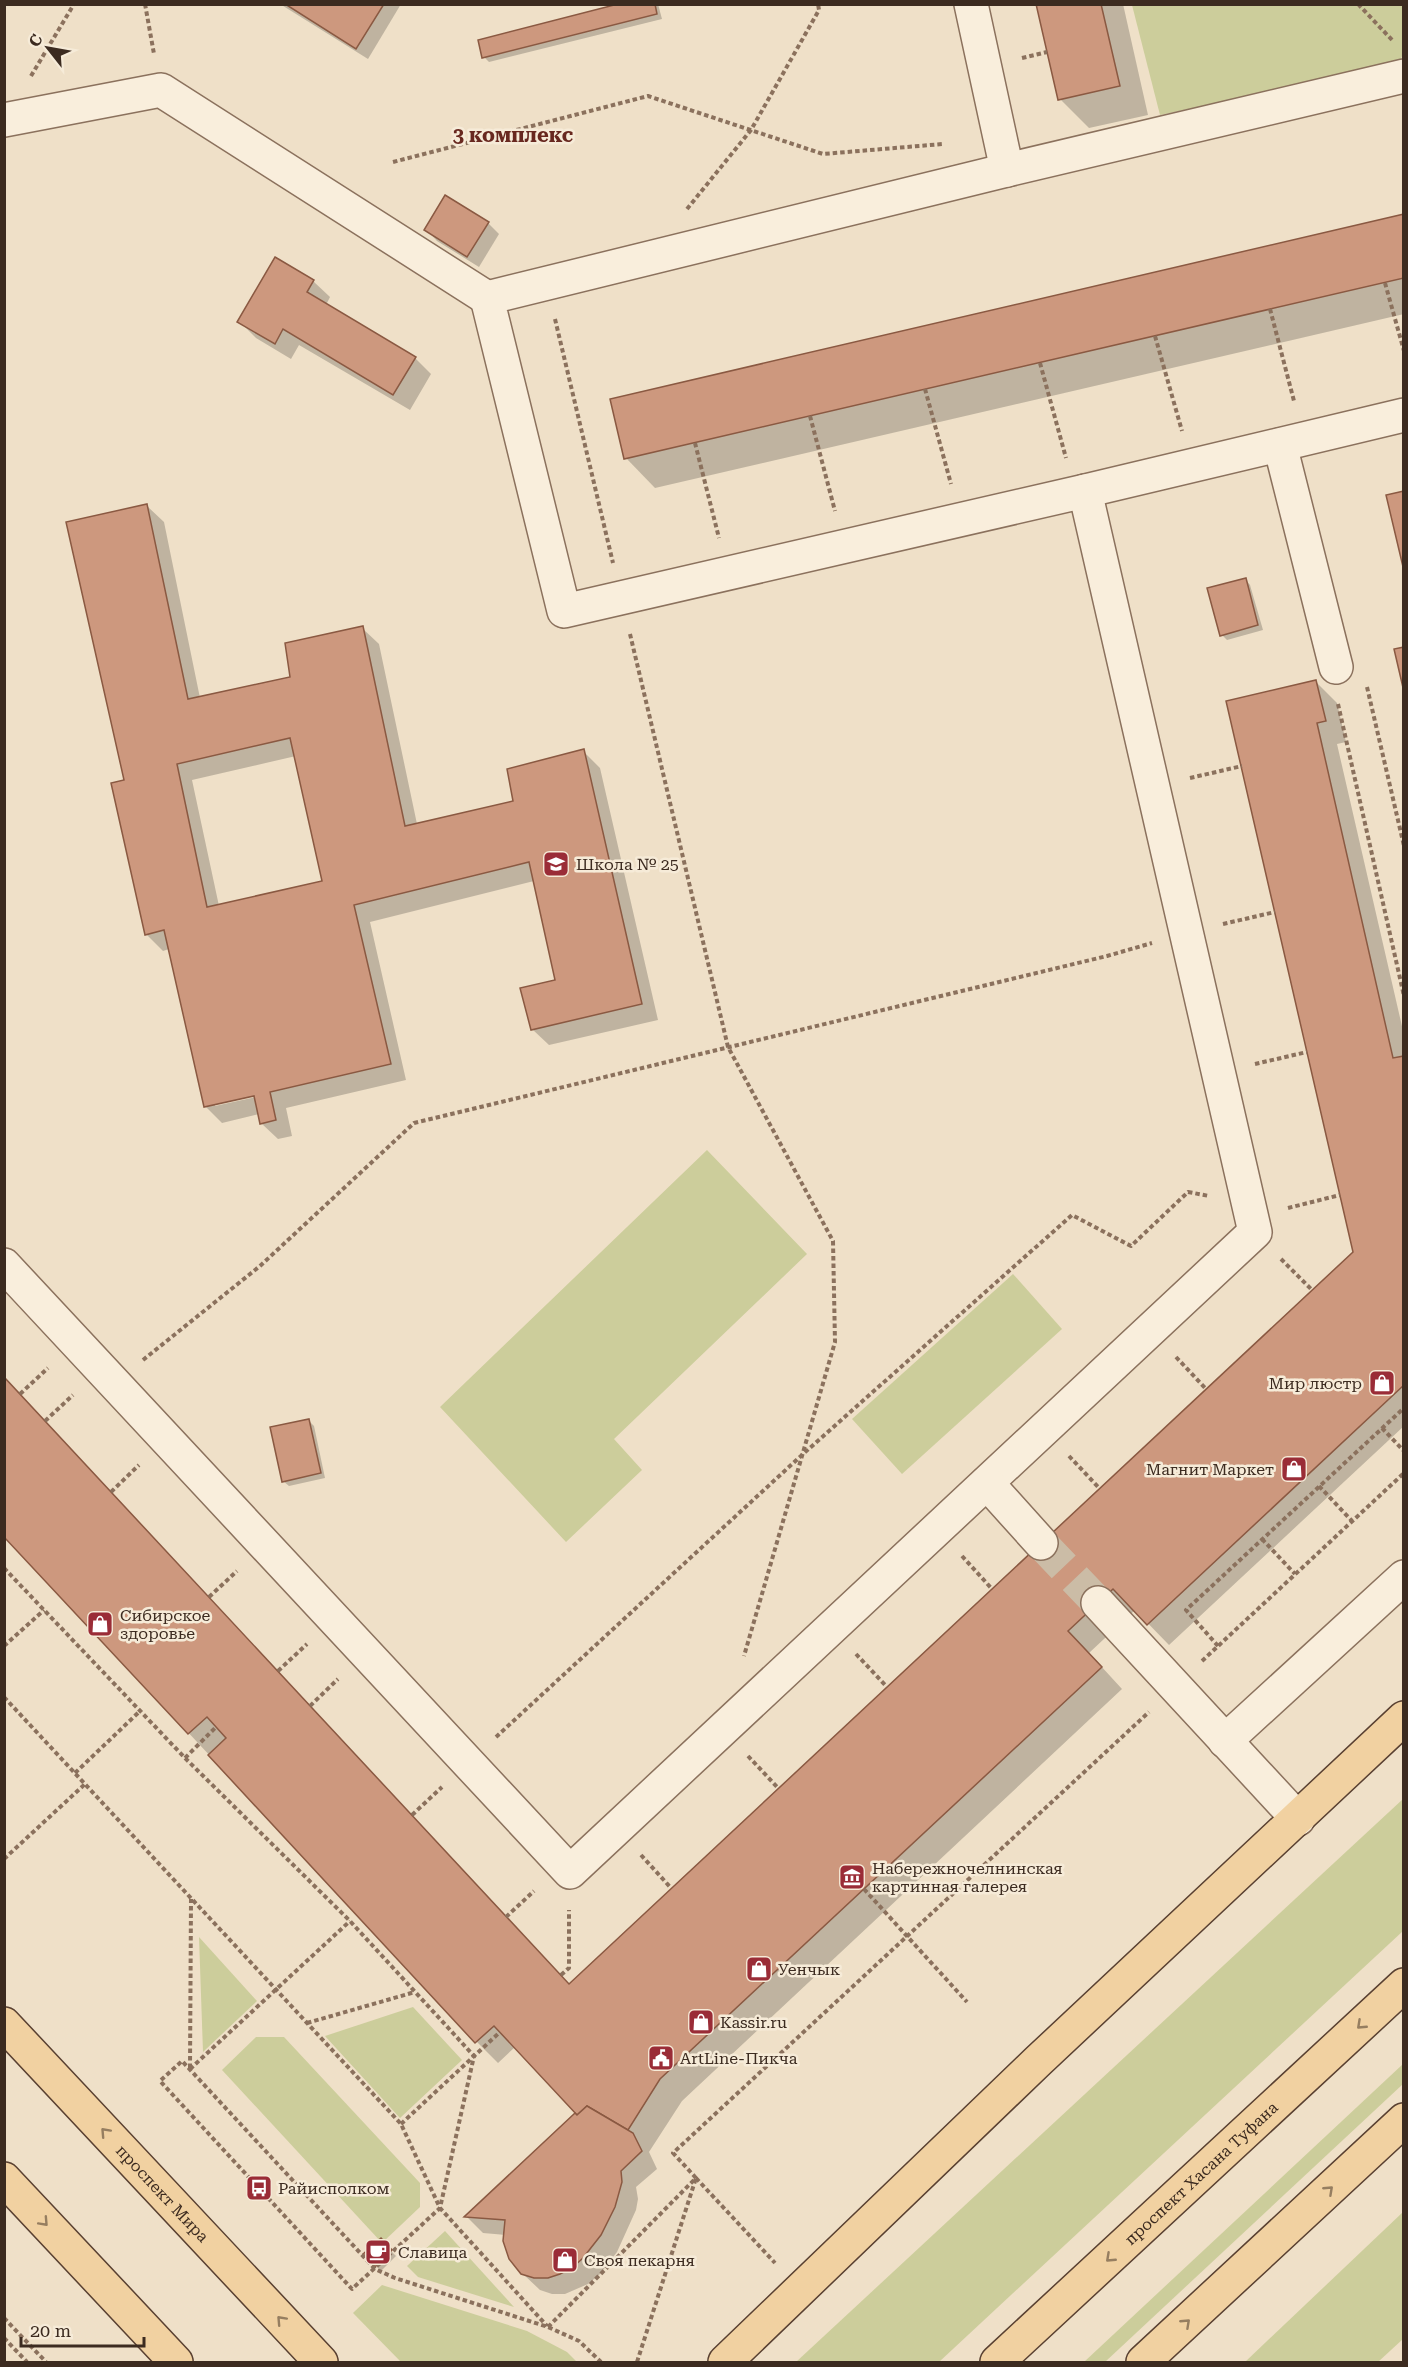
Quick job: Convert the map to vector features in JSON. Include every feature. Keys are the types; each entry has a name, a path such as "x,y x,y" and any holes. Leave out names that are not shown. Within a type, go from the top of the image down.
{"main road":[{"path":"725,2362 1046,2053 1404,1718"},
{"name":"проспект Хасана Туфана","path":"998,2362 1404,1985"},
{"name":"проспект Мира","path":"4,2024 321,2362"},
{"path":"1143,2362 1404,2120"},
{"path":"4,2179 176,2362"}],"lane":[{"path":"971,4 1007,170"},
{"path":"487,298 1007,170 1404,76"},
{"path":"4,120 161,90 487,298 564,611 1404,415"},
{"path":"1292,442 1336,682"},
{"path":"4,1265 570,1872 1255,1232 1153,786 1080,492"},
{"path":"987,1483 1041,1543"},
{"path":"1225,1741 1404,1577"},
{"path":"1098,1603 1298,1819"}],"path":[{"path":"27,83 75,4"},
{"path":"145,4 161,90"},
{"path":"684,213 751,130 819,10 818,4"},
{"path":"1358,4 1396,44"},
{"path":"393,162 648,96 823,154 946,144"},
{"path":"547,283 728,1047 833,1241 835,1342 743,1660"},
{"path":"1385,283 1404,351"},
{"path":"1270,309 1292,442"},
{"path":"1155,336 1192,466"},
{"path":"1040,363 1080,492"},
{"path":"925,389 961,520"},
{"path":"810,416 844,546"},
{"path":"695,443 728,573"},
{"path":"1336,682 1404,996"},
{"path":"1153,786 1242,766"},
{"path":"114,1383 260,1266 414,1123 1107,956 1186,933 1275,912"},
{"path":"1218,1072 1307,1052"},
{"path":"468,1762 803,1454 1072,1215 1131,1246 1188,1192 1250,1210 1340,1196"},
{"path":"1151,1330 1206,1389"},
{"path":"1218,1646 1186,1611 1404,1408"},
{"path":"1382,1428 1404,1451"},
{"path":"1198,1664 1404,1473"},
{"path":"1319,1486 1352,1521"},
{"path":"1263,1539 1295,1574"},
{"path":"4,1568 185,1758 350,1921 474,2056"},
{"path":"4,1646 44,1610"},
{"path":"4,1697 401,2124 440,2208 548,2327"},
{"path":"799,2290 673,2153 1155,1707"},
{"path":"75,1773 140,1711"},
{"path":"185,1758 216,1727"},
{"path":"4,1859 85,1784"},
{"path":"561,1975 568,1968 570,1872"},
{"path":"864,1889 967,2002"},
{"path":"190,2069 191,1898"},
{"path":"190,2069 350,1921"},
{"path":"307,2024 415,1992"},
{"path":"401,2124 500,2032"},
{"path":"474,2056 440,2208 375,2269 352,2289 160,2081 182,2061 375,2269 395,2278 548,2327 579,2341 601,2362"},
{"path":"548,2327 696,2178"},
{"path":"637,2362 696,2178"},
{"path":"4,2318 46,2362"},
{"path":"4,2338 27,2362"}],"green space":[{"path":"1132,5 1403,5 1403,53 1399,65 1160,115"},
{"path":"707,1150 807,1254 614,1439 642,1470 566,1542 440,1407"},
{"path":"1013,1274 1062,1329 902,1474 852,1419"},
{"path":"1403,1799 1403,1931 939,2362 796,2362"},
{"path":"199,1937 257,2001 203,2052"},
{"path":"413,2007 462,2060 400,2118 325,2036"},
{"path":"256,2037 284,2037 420,2183 420,2207 382,2243 222,2070"},
{"path":"1403,2064 1403,2084 1105,2362 1084,2362"},
{"path":"1403,2212 1403,2339 1378,2362 1245,2362"},
{"path":"445,2231 514,2307 418,2277 407,2266"},
{"path":"382,2285 527,2331 567,2352 577,2362 401,2362 353,2313"}],"building":[{"path":"285,4 384,4 356,49"},
{"path":"618,4 655,4 657,14 482,58 478,40"},
{"path":"1036,4 1101,4 1120,86 1058,100"},
{"path":"445,195 489,222 467,257 424,230"},
{"path":"1404,214 1404,278 624,459 610,399"},
{"path":"275,257 314,280 307,292 416,357 393,395 283,329 275,344 237,322"},
{"path":"1404,491 1404,571 1386,495"},
{"path":"147,504 188,699 290,677 285,643 363,626 405,826 513,801 507,769 584,749 642,1004 531,1030 520,988 555,980 529,862 354,905 391,1064 270,1092 276,1120 260,1124 254,1096 204,1107 164,930 145,935 111,783 124,780 66,522","holes":["290,738 322,881 207,907 177,764"]},
{"path":"1246,578 1258,625 1220,636 1207,588"},
{"path":"1404,647 1404,692 1394,649"},
{"path":"1316,680 1326,721 1317,723 1393,1058 1404,1056 1404,1385 1147,1625 1113,1589 1068,1631 1102,1667 660,2079 628,2130 587,2106 577,2115 494,2026 475,2043 208,1755 226,1738 207,1717 188,1734 4,1537 4,1377 569,1984 1353,1252 1226,701"},
{"path":"309,1419 321,1473 282,1482 270,1427"},
{"path":"587,2106 633,2133 642,2151 621,2171 622,2182 615,2207 601,2235 583,2258 572,2268 548,2278 534,2278 521,2274 509,2259 503,2241 505,2220 464,2217 575,2113 577,2115"},
{"name":"Славица","path":"381,2238 392,2250 375,2267 363,2254"}],"tunnel":[{"path":"1041,1543 1098,1603"}],"place":[{"name":"Школа № 25","path":"556,864"},
{"name":"Мир люстр","path":"1382,1383"},
{"name":"Магнит Маркет","path":"1294,1469"},
{"name":"Сибирское здоровье","path":"100,1624"},
{"name":"Набережночелнинская картинная галерея","path":"852,1877"},
{"name":"Уенчык","path":"759,1969"},
{"name":"Kassir.ru","path":"701,2022"},
{"name":"ArtLine-Пикча","path":"661,2058"},
{"name":"Райисполком","path":"259,2188"},
{"name":"Славица","path":"378,2252"},
{"name":"Своя пекарня","path":"565,2260"}],"district":[{"name":"3 комплекс","path":"513,135"}]}
